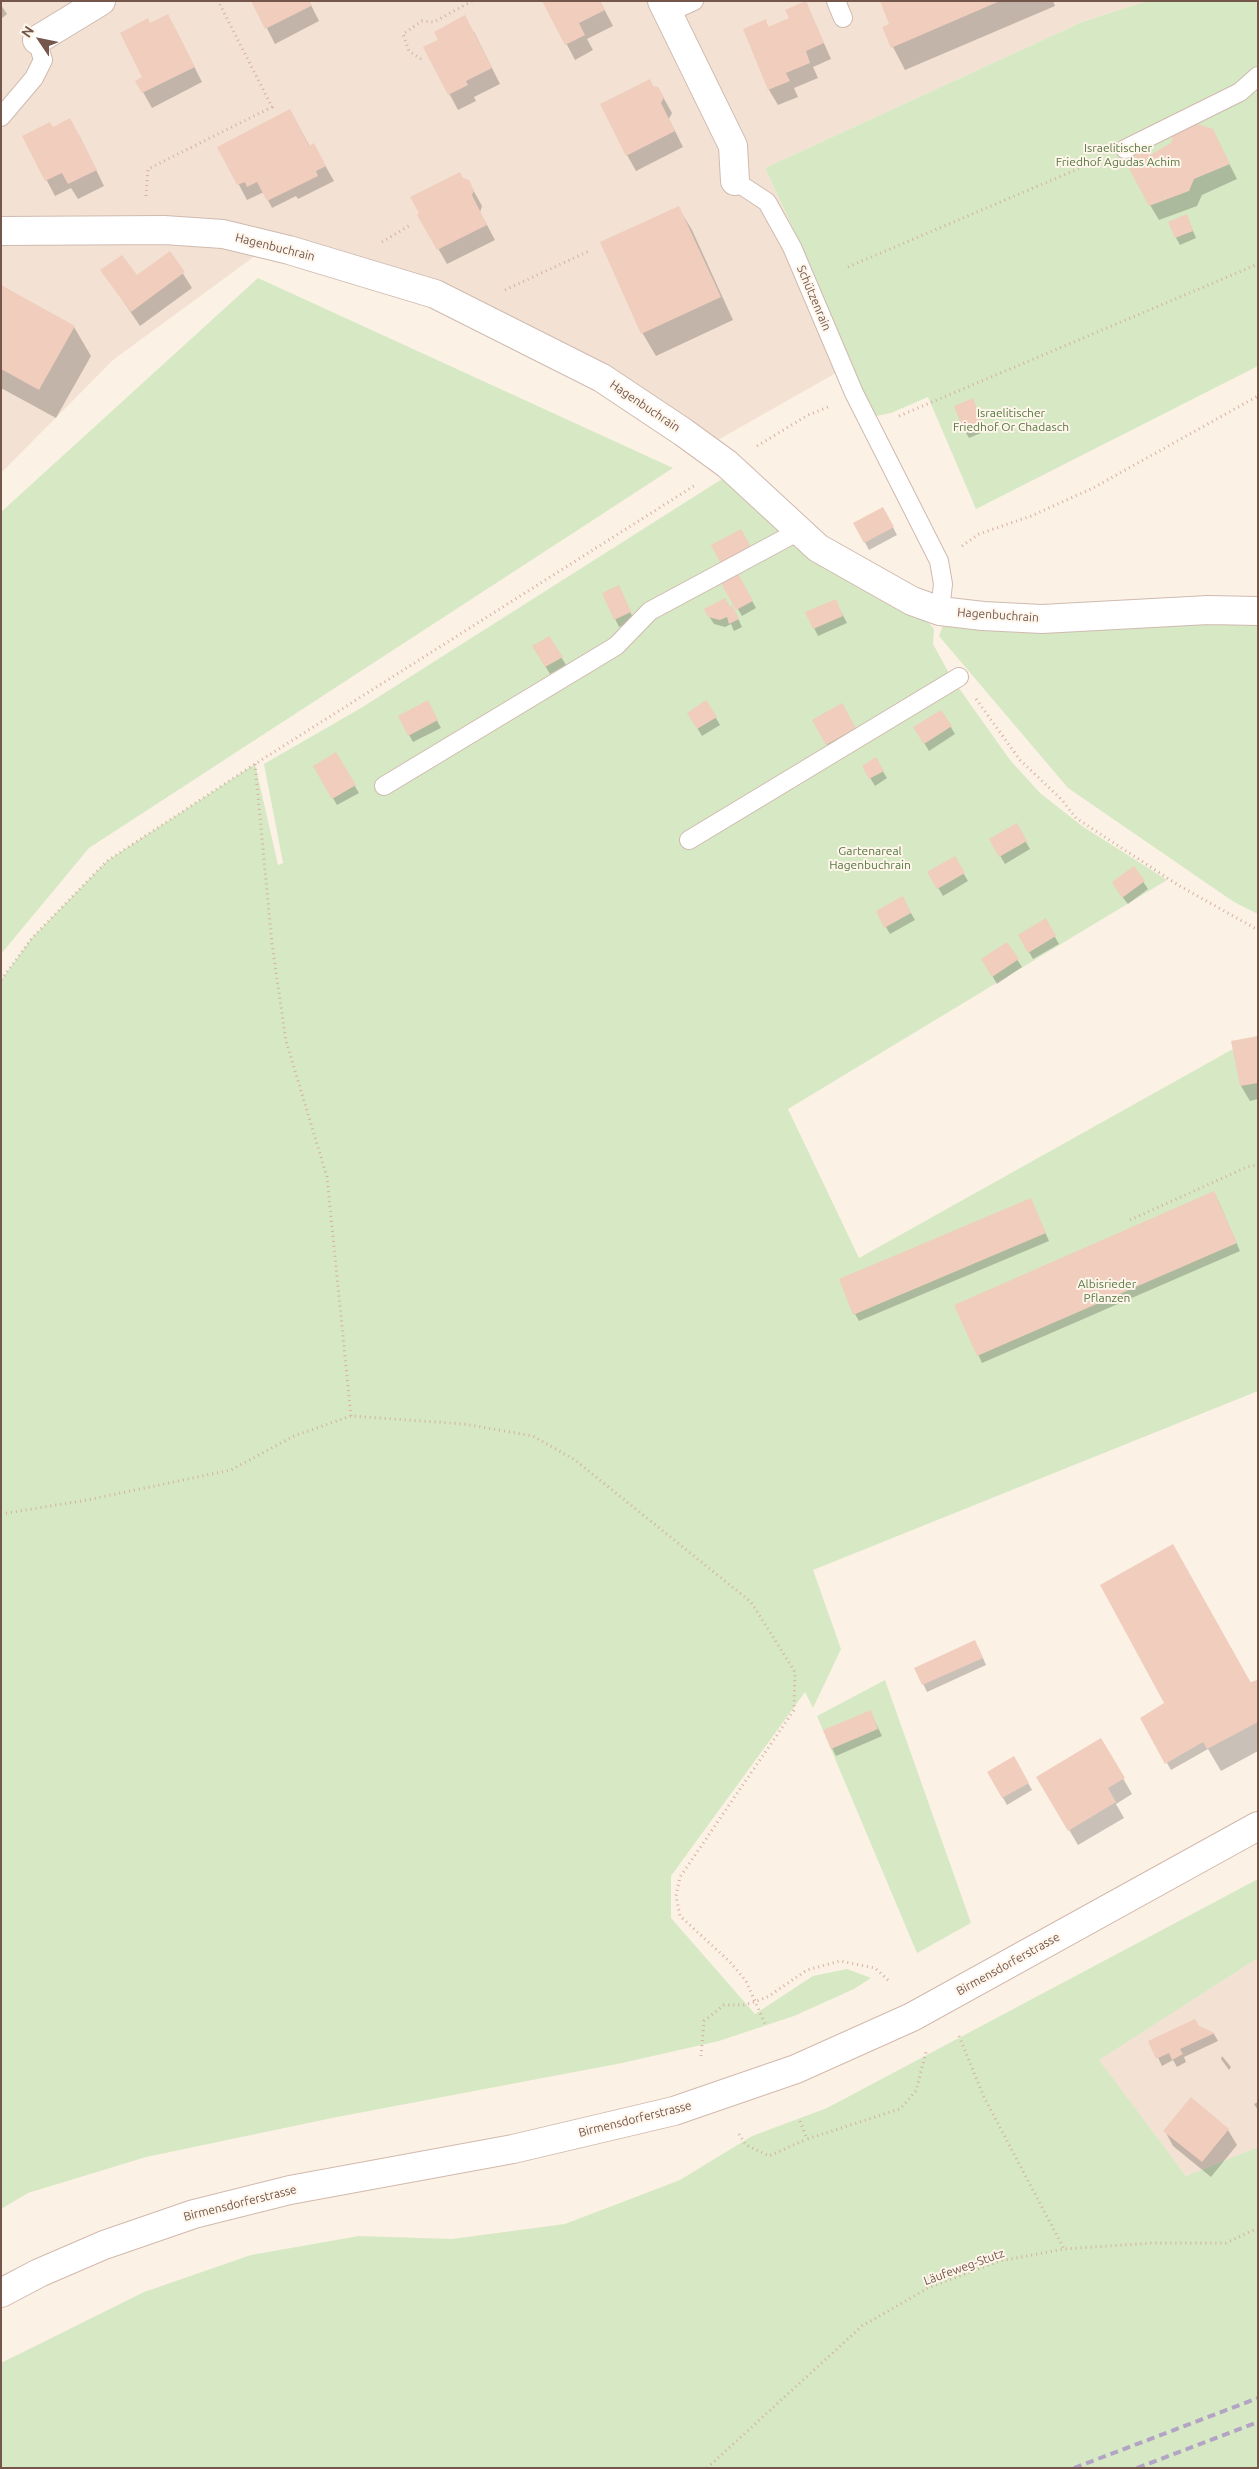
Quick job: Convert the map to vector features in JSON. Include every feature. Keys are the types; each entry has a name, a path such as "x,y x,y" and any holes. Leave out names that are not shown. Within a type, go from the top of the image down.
{"street":[{"path":"37,40 101,1"},
{"name":"Schützenrain","path":"664,7 733,146 735,181"},
{"name":"Hagenbuchrain","path":"1,230 164,230 223,234 325,260 435,294 602,378 727,464 818,548 912,601 940,611 982,616 1042,618 1208,610 1258,611"},
{"name":"Birmensdorferstrasse","path":"1,2293 104,2245 194,2214 290,2190 513,2149 674,2111 796,2069 912,2017 1258,1826"}],"lane":[{"path":"664,7 694,1"},
{"path":"836,1 843,18"},
{"path":"1,117 34,78 43,60 37,40"},
{"path":"1125,149 1240,92 1258,76"},
{"name":"Schützenrain","path":"735,181 768,202 792,247 854,393 940,561 943,584 940,611"},
{"path":"384,786 616,646 650,610 799,531"},
{"path":"689,840 959,677"}],"path":[{"path":"146,203 148,169 272,108 218,1"},
{"path":"421,59 409,51 403,34 422,21 434,22 472,1"},
{"path":"848,267 1125,149"},
{"path":"466,308 589,251"},
{"path":"872,427 1258,264"},
{"path":"940,561 979,534 1031,516 1093,488 1258,396"},
{"path":"1,980 32,938 108,861 255,764 727,464 808,415 831,406"},
{"path":"1020,760 1062,800 1076,818 1178,884 1258,930"},
{"path":"255,764 272,944 286,1042 328,1177 351,1416"},
{"path":"1130,1220 1247,1167 1258,1165"},
{"path":"1,1514 87,1500 231,1470 294,1436 351,1416 464,1424 533,1436 574,1460 751,1602 795,1672 794,1710 680,1877 676,1896 680,1916 730,1962 746,1982 757,2001 766,2026"},
{"path":"701,2056 704,2021 724,2005 744,2005 757,2001 807,1970 840,1961 875,1968 889,1981"},
{"path":"959,2036 984,2097 1064,2249"},
{"path":"739,2134 746,2145 769,2156 807,2140 900,2109 916,2090 926,2052"},
{"path":"800,2121 807,2140"},
{"name":"Läufeweg-Stutz","path":"707,2468 862,2326 930,2287 1000,2261 1064,2249 1152,2243 1226,2243 1258,2228"}],"shaded area":[{"path":"1,1 1147,1 1082,22 765,168 798,239 850,365 716,441 446,286 259,253 113,360 1,473"},
{"path":"1258,1958 1258,2147 1186,2176 1098,2060"}],"green space":[{"name":"Israelitischer Friedhof Agudas Achim","path":"1147,1 1258,1 1258,366 976,509 928,397 891,413 871,417 798,239 765,168 1082,22"},
{"path":"258,278 673,468 89,848 1,954 1,512"},
{"path":"722,479 810,558 927,621 934,629 933,644 951,677 1010,760 1040,793 1082,826 1167,880 788,1109 859,1258 1258,1035 1258,1391 813,1570 841,1649 813,1708 805,1692 671,1876 671,1918 755,2014 813,1976 847,1969 871,1978 854,1989 794,2016 719,2041 622,2063 337,2117 146,2157 28,2193 1,2209 1,980 32,938 107,861 255,764 278,865 283,863 264,764 361,708"},
{"path":"1223,620 1258,621 1258,914 1234,902 1068,788 939,636 943,625 1023,633"},
{"path":"885,1680 971,1923 917,1953 817,1716"},
{"path":"1258,1879 1258,1958 1099,2060 1186,2176 1258,2147 1258,2468 1,2468 1,2363 144,2292 251,2255 359,2236 452,2239 565,2224 680,2180 752,2136 827,2108"}],"building":[{"path":"251,1 309,1 311,6 265,29"},
{"path":"542,1 600,1 605,10 579,23 585,35 565,45"},
{"path":"806,1 824,43 806,51 810,63 786,73 790,81 768,90 743,29 766,19 768,27 789,18 785,10"},
{"path":"880,1 1000,1 891,48 882,27 889,24"},
{"path":"168,14 195,67 142,93 135,81 142,77 120,33 148,18 150,23"},
{"path":"465,15 492,68 466,81 468,85 448,95 423,47 438,40 434,32"},
{"path":"650,79 653,86 658,87 664,97 661,103 675,131 626,156 600,104"},
{"path":"290,109 309,146 314,143 326,166 316,171 318,176 267,201 257,182 247,187 245,182 237,185 217,147"},
{"path":"70,118 97,170 68,184 62,173 45,181 22,136 50,122 53,127"},
{"path":"1197,124 1213,129 1230,164 1194,179 1189,191 1149,206 1125,161 1147,149 1150,155 1171,143 1174,133"},
{"path":"460,172 463,178 469,180 474,190 472,195 487,225 437,250 417,215 419,213 410,197"},
{"path":"679,206 721,297 641,334 600,242"},
{"path":"1187,214 1193,231 1175,238 1168,222"},
{"path":"170,251 185,272 131,312 100,270 122,255 137,275"},
{"path":"1,285 75,326 39,390 1,369"},
{"path":"973,398 983,424 964,432 954,406"},
{"path":"883,507 894,527 864,543 853,523"},
{"path":"741,529 751,547 721,564 711,545"},
{"path":"737,572 753,601 736,610 720,581"},
{"path":"619,585 631,612 614,620 602,593"},
{"path":"725,598 730,607 732,605 739,619 729,624 727,617 720,620 708,617 704,609"},
{"path":"836,599 843,616 813,629 805,612"},
{"path":"549,636 563,657 545,667 532,646"},
{"path":"428,700 438,720 408,736 398,716"},
{"path":"706,700 717,717 697,729 687,713"},
{"path":"842,703 856,728 826,745 812,720"},
{"path":"941,710 952,726 924,744 913,727"},
{"path":"336,752 356,785 332,799 313,766"},
{"path":"876,757 884,771 869,779 862,766"},
{"path":"1017,823 1027,841 999,857 989,839"},
{"path":"955,856 965,873 937,889 927,872"},
{"path":"1134,866 1145,881 1122,898 1112,882"},
{"path":"903,896 911,913 884,928 876,911"},
{"path":"1046,918 1056,936 1028,953 1018,935"},
{"path":"1007,942 1019,959 992,977 981,959"},
{"path":"1258,1036 1258,1083 1240,1086 1231,1041"},
{"path":"1214,1191 1237,1243 977,1356 954,1305"},
{"path":"1031,1198 1046,1233 853,1315 839,1279"},
{"path":"1173,1544 1251,1683 1258,1679 1258,1722 1207,1749 1203,1742 1165,1764 1140,1718 1164,1703 1100,1585"},
{"path":"975,1640 983,1658 922,1685 914,1668"},
{"path":"871,1710 878,1729 831,1749 823,1730"},
{"path":"1101,1738 1125,1778 1108,1788 1116,1802 1068,1831 1036,1777"},
{"path":"1014,1756 1029,1783 1002,1798 987,1772"},
{"path":"1195,2019 1199,2026 1215,2033 1180,2049 1183,2054 1172,2060 1169,2053 1156,2059 1148,2041"},
{"path":"1191,2097 1229,2129 1202,2162 1163,2131"}],"railway":[{"path":"1074,2468 1258,2398"},
{"path":"1137,2468 1258,2422"}],"park label":[{"name":"Israelitischer Friedhof Or Chadasch","path":"1011,420"},
{"name":"Gartenareal Hagenbuchrain","path":"870,858"},
{"name":"Albisrieder Pflanzen","path":"1107,1291"}]}
